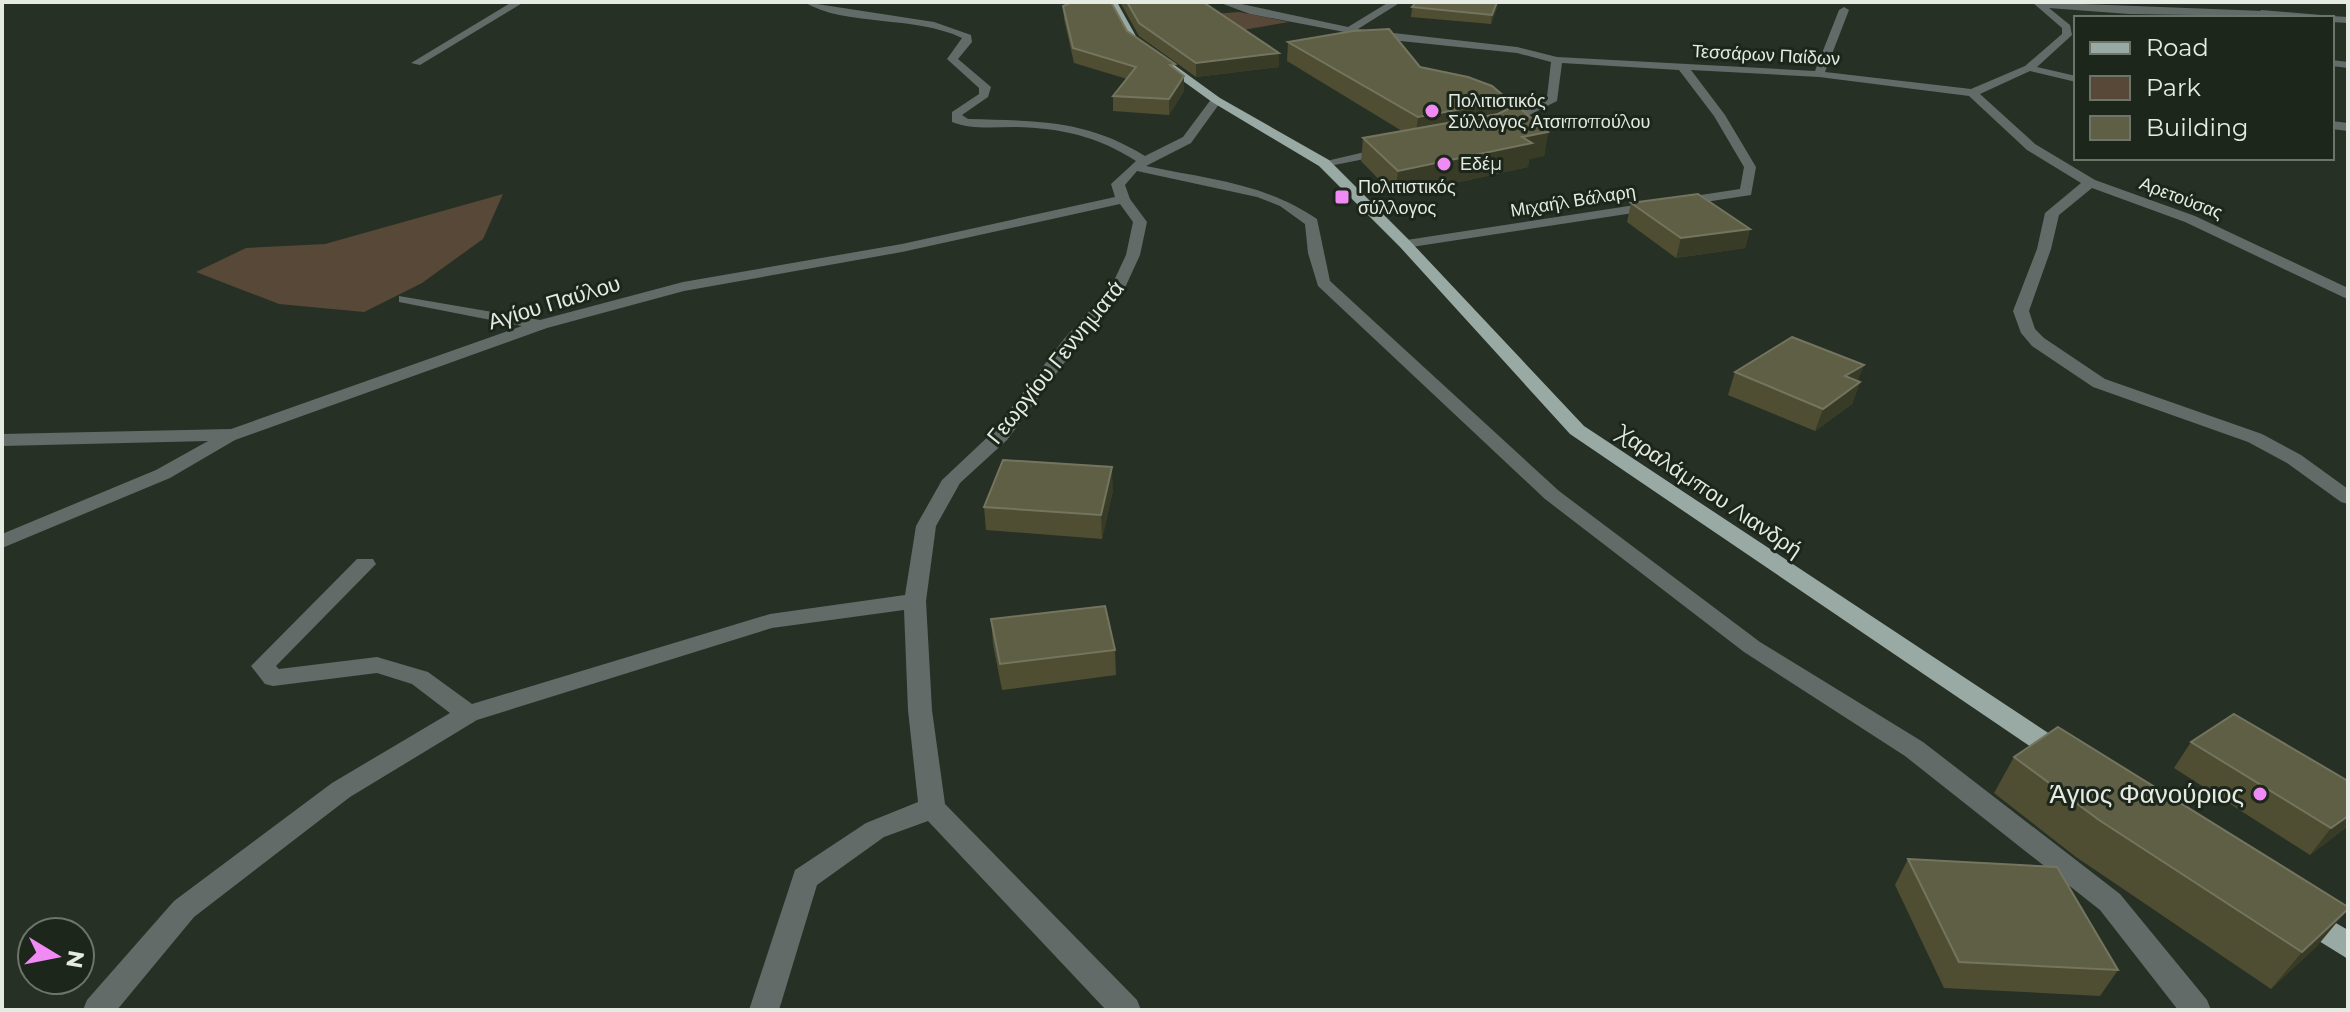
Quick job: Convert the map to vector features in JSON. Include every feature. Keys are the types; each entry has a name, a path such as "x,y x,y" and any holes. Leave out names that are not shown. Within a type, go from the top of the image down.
{"main road":[{"name":"Χαραλάμπου Λιανδρή","path":"1112,2 1133,40 1216,100 1324,163 1405,244 1577,430 2077,765"},
{"path":"2296,912 2348,946"}],"street":[{"path":"416,63 519,2"},
{"path":"809,2 836,11 934,26 967,37 967,42 952,59 985,87 984,95 956,114 956,119 966,123 1076,127 1118,142 1139,164 1261,194 1285,203 1312,222 1323,283 1552,495 1752,647 1914,749 2110,902 2196,1010"},
{"name":"Τεσσάρων Παίδων","path":"1223,2 1250,11 1381,36 1517,50 1557,60 1819,74 1972,93"},
{"path":"1351,29 1396,2"},
{"path":"2240,2 2261,13"},
{"path":"2038,3 2129,11 2297,16"},
{"path":"1972,93 2029,68 2067,35 2072,28 2038,3"},
{"path":"1819,74 1844,10"},
{"path":"1490,131 1553,99 1557,60"},
{"path":"2029,68 2074,79"},
{"name":"Μιχαήλ Βάλαρη","path":"1405,244 1746,192 1750,167 1719,115 1684,69"},
{"name":"Αρετούσας","path":"1972,93 2031,147 2090,183 2190,219 2348,294"},
{"path":"1123,199 1118,184 1139,164 1187,140 1216,100"},
{"path":"1324,163 1399,149"},
{"path":"2090,183 2052,213 2044,249 2021,311 2027,330 2080,373 2099,383 2255,438 2294,459 2348,498"},
{"name":"Αγίου Παύλου","path":"2,440 233,435 541,325 683,287 902,248 1123,199"},
{"name":"Γεωργίου Γεννηματά","path":"932,808 920,710 915,601 926,526 952,480 1000,436 1070,343 1118,289 1133,255 1140,222 1123,199"},
{"path":"405,299 541,325"},
{"path":"2,542 163,474 233,435"},
{"path":"365,564 263,666 273,678 377,665 420,678 468,714"},
{"path":"98,1010 184,909 341,790 468,714 770,621 915,601"},
{"path":"764,1010 805,878 875,830 932,808 1126,1010"}],"green space":[{"path":"1239,12 1289,22 1243,30 1137,20"},
{"path":"503,194 483,239 422,283 364,312 279,304 196,272 246,248 325,244"}],"building":[{"path":"1072,2 1111,2 1127,31 1175,64 1170,65 1184,76 1169,99 1113,96 1136,67 1073,48 1063,6"},
{"path":"1127,2 1203,2 1279,53 1196,63 1139,23"},
{"path":"1416,2 1497,2 1492,15 1412,7"},
{"path":"1389,29 1420,67 1468,77 1492,86 1504,96 1489,104 1418,117 1288,42 1353,31"},
{"path":"1516,105 1548,132 1522,137 1532,143 1398,171 1363,138 1498,114"},
{"path":"1698,194 1750,229 1681,238 1631,203"},
{"path":"1792,337 1864,365 1845,376 1860,382 1823,409 1735,372"},
{"path":"1003,460 1112,467 1101,515 984,507"},
{"path":"1105,606 1115,650 1000,664 991,619"},
{"path":"2234,714 2348,781 2348,816 2331,828 2191,742"},
{"path":"2058,727 2348,909 2302,952 2099,820 2014,757"},
{"path":"1908,859 2057,867 2118,970 1959,962"}],"place":[{"name":"Πολιτιστικός Σύλλογος Ατσιποπούλου","path":"1432,111"},
{"name":"Εδέμ","path":"1444,164"},
{"name":"Πολιτιστικός σύλλογος","path":"1342,197"},
{"name":"Άγιος Φανούριος","path":"2260,794"}]}
